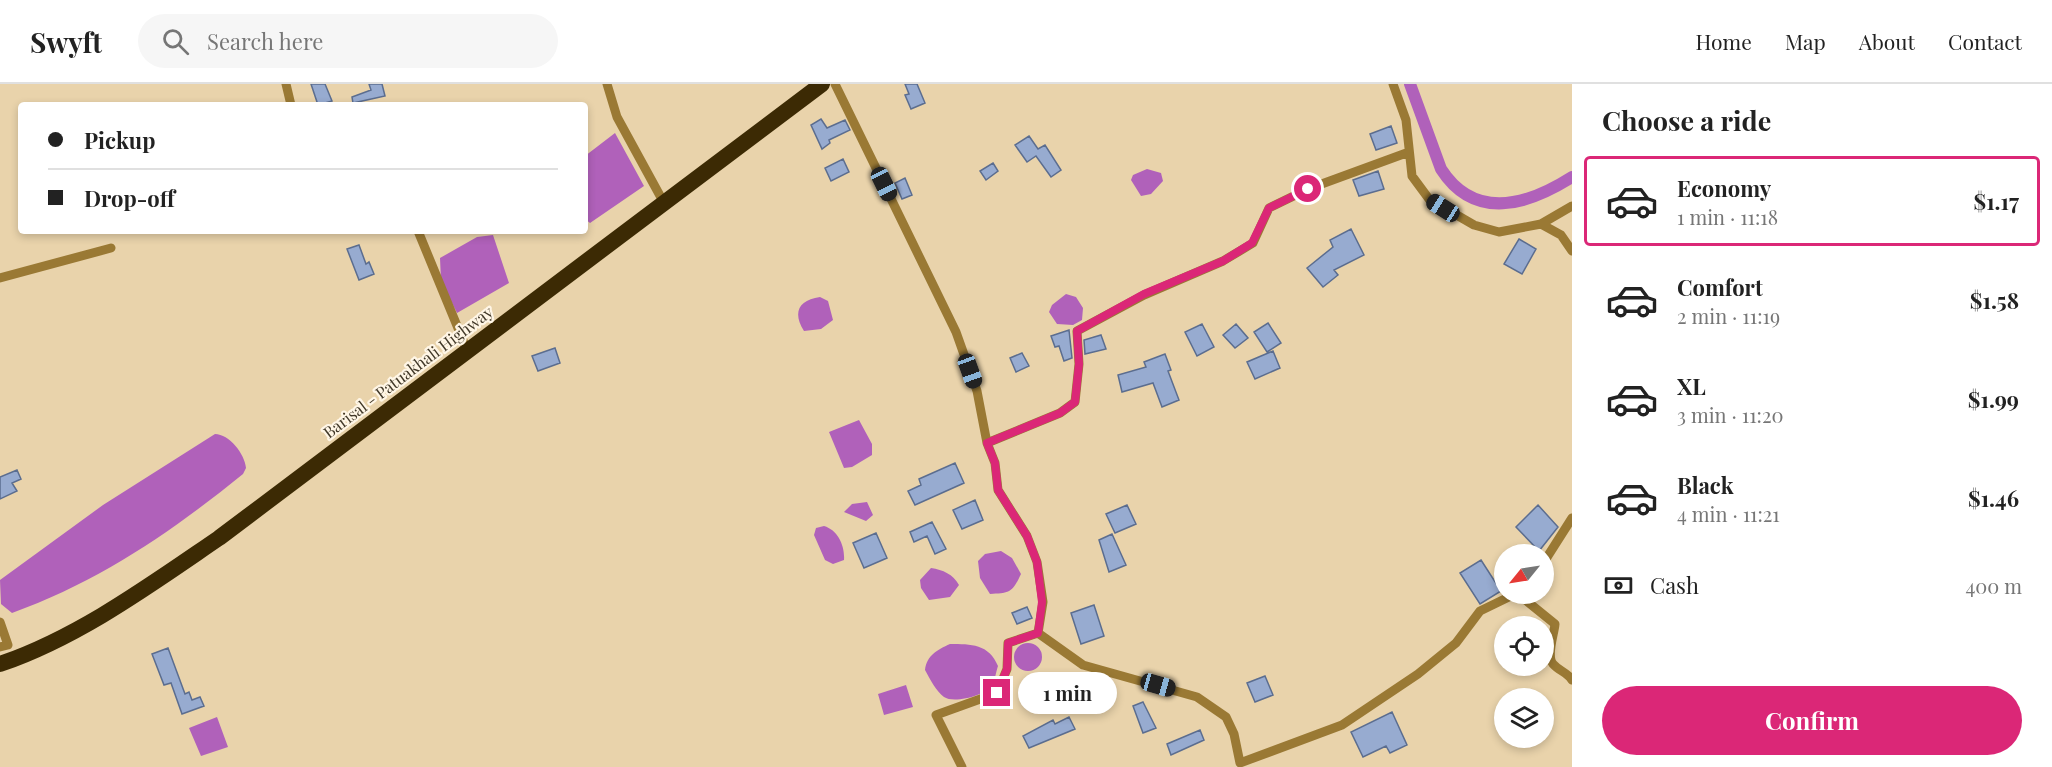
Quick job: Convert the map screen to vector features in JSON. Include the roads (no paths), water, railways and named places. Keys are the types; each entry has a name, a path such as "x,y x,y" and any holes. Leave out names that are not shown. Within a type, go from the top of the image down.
{"highway":[{"name":"Barisal - Patuakhali Highway","path":"0,664 54,641 172,570 219,538 822,84"}],"street":[{"path":"286,84 290,102"},
{"path":"607,84 617,117 664,203"},
{"path":"835,84 957,332 977,390 987,443 995,463 998,490 1027,536 1037,562 1042,602 1038,633"},
{"path":"1393,84 1406,120 1412,176 1429,199 1474,225 1499,231 1541,224 1572,206"},
{"path":"987,443 1060,413 1075,402 1079,364 1077,331 1144,294 1223,261 1252,243 1269,208 1308,189 1409,152"},
{"path":"1541,224 1561,235 1572,251"},
{"path":"419,234 467,350"},
{"path":"0,278 111,248"},
{"path":"1554,546 1572,518"},
{"path":"1038,633 1083,665 1197,697 1226,717 1234,734 1240,763 1342,725 1418,674 1456,642 1480,611 1495,604"},
{"path":"1530,604 1555,624 1550,658 1554,666 1567,672 1572,680"},
{"path":"0,622 8,645 0,647"},
{"path":"962,767 936,715 997,693 1007,669 1008,643 1038,633"}],"waterway":[{"path":"1410,84 1441,169 1455,186 1470,197 1486,202 1520,201 1538,195 1572,177"}]}
